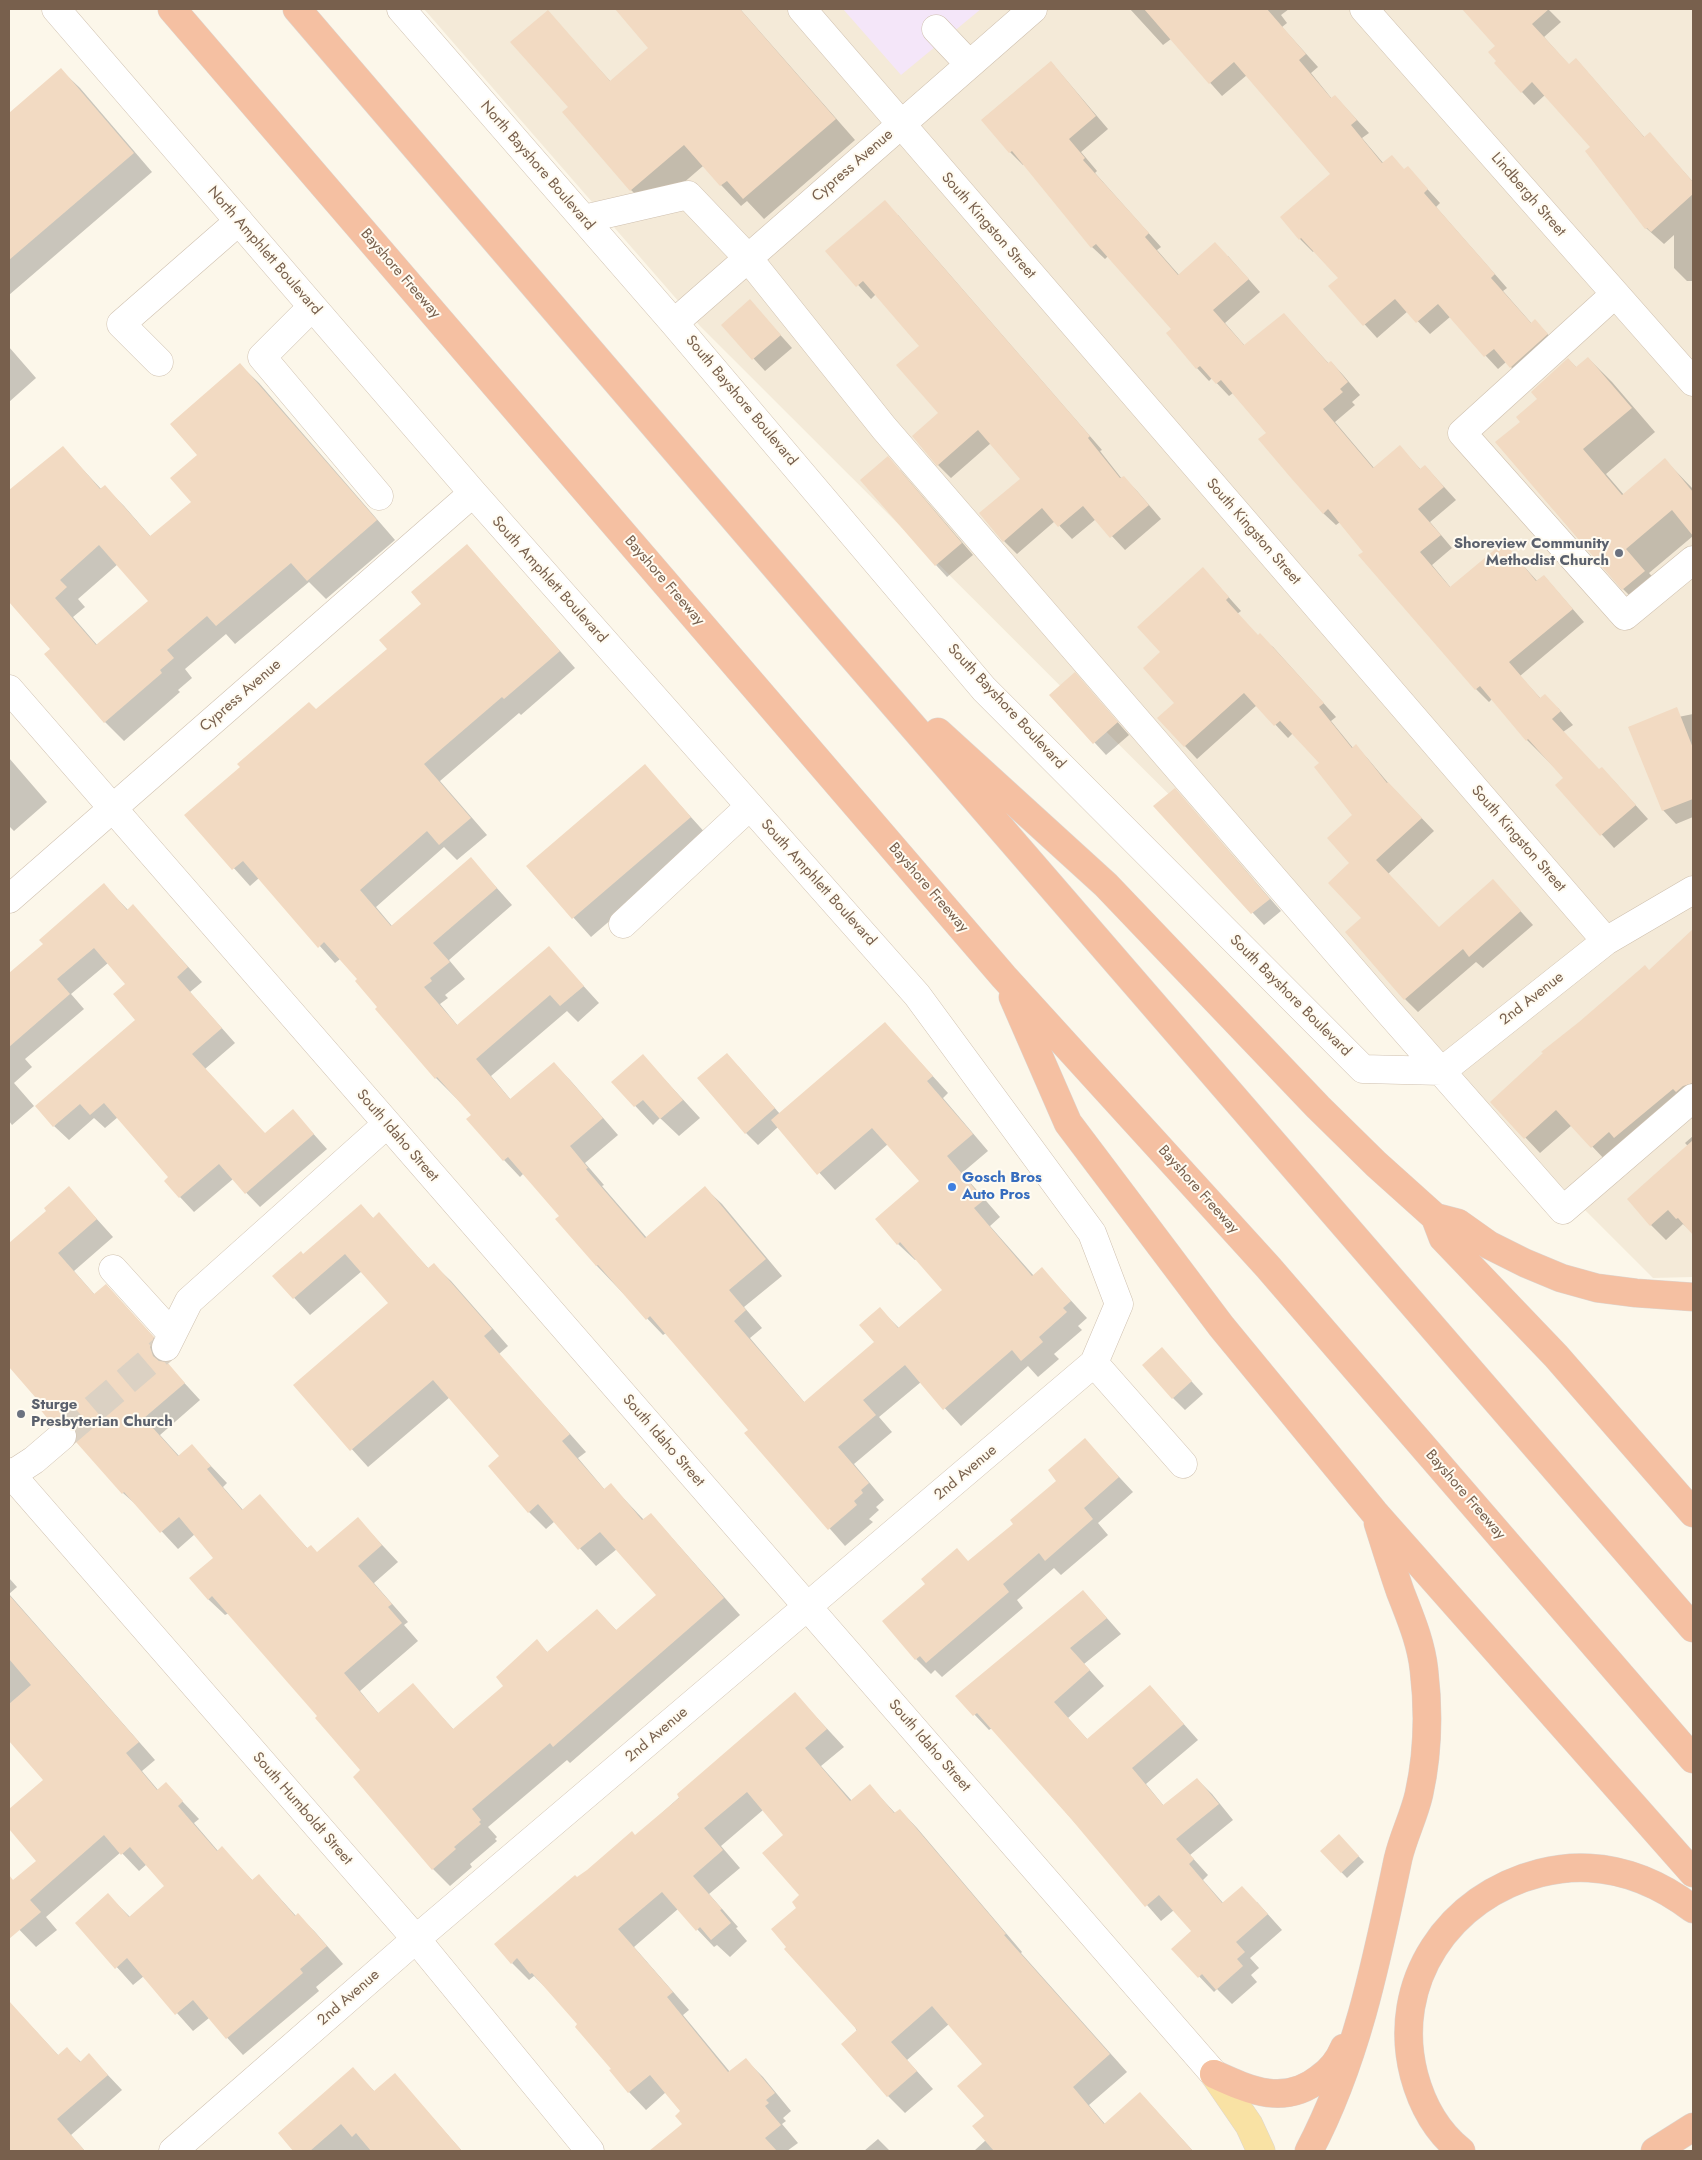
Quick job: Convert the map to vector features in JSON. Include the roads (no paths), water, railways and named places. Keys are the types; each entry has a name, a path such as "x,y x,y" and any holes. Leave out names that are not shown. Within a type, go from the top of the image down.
{"highway":[{"name":"Bayshore Freeway","path":"172,9 1004,977 1274,1274 1693,1759"},
{"path":"297,9 851,654 1693,1628"},
{"path":"851,654 1106,885 1318,1107 1376,1164 1435,1217 1443,1238 1556,1356 1693,1513"},
{"path":"1004,977 1068,1123 1222,1326 1374,1512 1693,1873"},
{"path":"1435,1217 1458,1223 1489,1245 1561,1278 1597,1288 1693,1297"},
{"path":"1309,2151 1335,2098 1369,1992 1403,1838 1418,1797 1425,1763 1428,1730 1424,1668 1417,1637 1374,1512"},
{"path":"1461,2151 1451,2143 1432,2120 1418,2090 1410,2062 1408,2033 1410,2006 1418,1978 1431,1952 1448,1928 1471,1906 1498,1888 1529,1876 1558,1869 1588,1868 1616,1871 1647,1881 1679,1898 1693,1909"},
{"path":"1214,2074 1244,2088 1267,2093 1290,2094 1310,2086 1327,2073 1342,2053 1369,1992"},
{"path":"1656,2151 1693,2127"}],"main road":[{"path":"1214,2074 1249,2125 1261,2151"},
{"path":"1676,2151 1693,2138"}],"street":[{"name":"North Amphlett Boulevard","path":"56,9 473,494"},
{"name":"North Bayshore Boulevard","path":"401,9 674,322"},
{"name":"South Kingston Street","path":"802,9 1606,941"},
{"name":"Cypress Avenue","path":"674,322 1033,9"},
{"name":"Lindbergh Street","path":"1364,9 1693,382"},
{"path":"936,29 969,64"},
{"path":"584,219 688,195 748,258 891,435 1563,1210 1693,1098"},
{"path":"159,362 121,324 239,221"},
{"path":"1615,294 1462,432 1626,616 1693,560"},
{"path":"312,307 262,357 379,496"},
{"name":"South Bayshore Boulevard","path":"674,322 984,689 1363,1069 1442,1071"},
{"name":"Cypress Avenue","path":"9,899 473,494"},
{"name":"South Amphlett Boulevard","path":"473,494 917,995 1092,1233 1119,1304"},
{"name":"South Idaho Street","path":"9,689 1214,2074"},
{"path":"623,924 750,806"},
{"name":"2nd Avenue","path":"1442,1071 1606,941 1693,890"},
{"path":"113,1269 169,1341 189,1300 387,1124"},
{"name":"2nd Avenue","path":"173,2151 416,1939 1094,1363 1119,1304"},
{"path":"1094,1363 1183,1464"},
{"path":"10,1474 34,1460 62,1436"},
{"name":"South Humboldt Street","path":"10,1474 416,1939 590,2151"}],"tunnel":[{"path":"62,1436 166,1347"}],"place":[{"name":"Shoreview Community Methodist Church","path":"1619,553"},
{"name":"Gosch Bros Auto Pros","path":"952,1187"},
{"name":"Sturge Presbyterian Church","path":"21,1414"}]}
